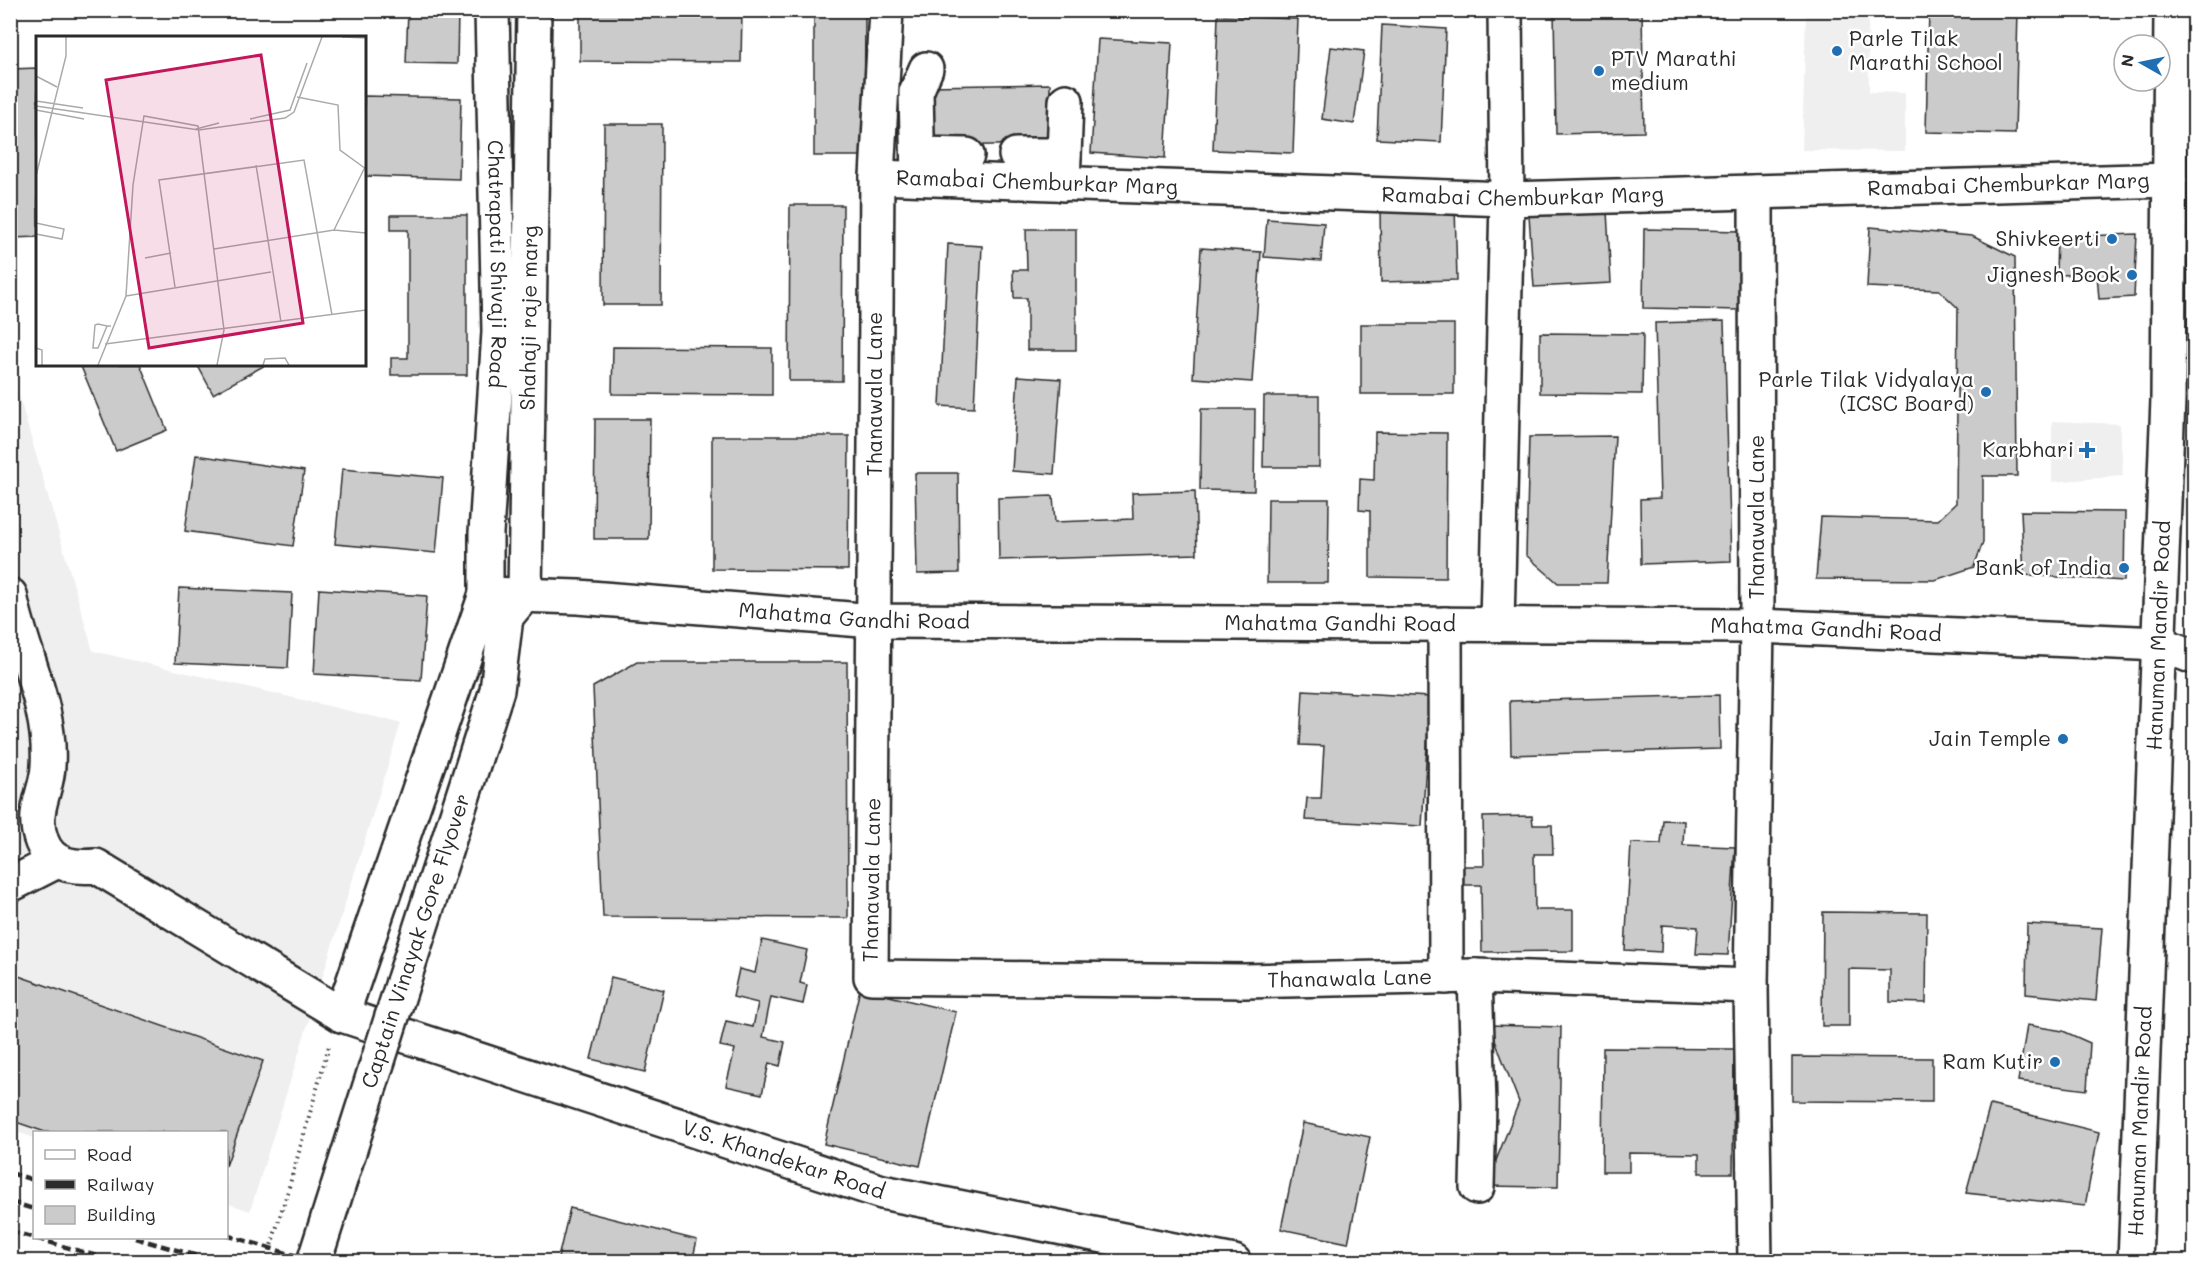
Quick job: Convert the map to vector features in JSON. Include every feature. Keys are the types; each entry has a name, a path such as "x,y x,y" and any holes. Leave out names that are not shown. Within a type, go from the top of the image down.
{"street":[{"name":"Chatrapati Shivaji Road","path":"492,10 498,332 486,533 505,611"},
{"name":"Shahaji raje marg","path":"505,611 534,10"},
{"name":"Thanawala Lane","path":"886,10 877,177 871,977 1245,981 1460,977 1751,986"},
{"path":"1497,624 1507,199 1505,10"},
{"name":"Hanuman Mandir Road","path":"2135,1262 2168,399 2171,10"},
{"path":"926,69 916,92 918,166 967,155"},
{"path":"1017,155 1064,169 1066,100"},
{"name":"Ramabai Chemburkar Marg","path":"877,177 918,166 1064,169 1507,199 2170,180"},
{"name":"Thanawala Lane","path":"1755,1262 1751,986 1757,626 1756,192"},
{"path":"10,885 57,861 43,844 38,826 39,798 48,767 46,721 11,600"},
{"name":"Mahatma Gandhi Road","path":"505,611 874,621 1757,626 2160,644 2194,657"},
{"path":"342,1015 505,611"},
{"name":"Captain Vinayak Gore Flyover","path":"314,1262 490,713 496,690 505,611"},
{"path":"1445,624 1460,977 1479,1104 1477,1187"},
{"name":"V.S. Khandekar Road","path":"57,861 74,868 96,866 342,1015 882,1192 1234,1262"}],"path":[{"path":"266,1262 328,1050 342,1015"}],"shaded area":[{"name":"Parle Tilak Marathi School","path":"1806,11 1868,11 1869,92 1905,93 1905,151 1802,150"},
{"path":"10,365 93,651 401,723 250,1211 228,1203 228,1131 33,1131 33,1138 11,1130"},
{"name":"Karbhari","path":"2052,421 2120,424 2123,476 2052,482"}],"building":[{"path":"408,10 458,10 457,64 406,63"},
{"path":"580,10 742,10 741,62 580,61"},
{"path":"814,10 865,10 864,156 814,156"},
{"name":"PTV Marathi medium","path":"1554,10 1642,10 1644,132 1556,134"},
{"path":"1929,10 2018,10 2015,134 1926,132"},
{"path":"1218,16 1298,19 1293,153 1213,150"},
{"path":"1382,25 1446,29 1441,142 1377,139"},
{"path":"1098,39 1172,43 1165,158 1091,153"},
{"path":"1331,47 1364,51 1354,124 1322,119"},
{"path":"36,68 36,237 11,238 10,69"},
{"path":"1050,84 1050,144 928,146 928,86"},
{"path":"366,96 461,98 459,179 366,176"},
{"path":"604,124 662,124 661,305 603,305"},
{"path":"790,205 843,205 842,381 789,381"},
{"path":"1455,206 1457,280 1381,282 1380,207"},
{"path":"1607,211 1611,283 1534,287 1529,216"},
{"path":"391,215 467,215 467,375 391,375 391,358 408,358 408,230 391,230"},
{"path":"1267,219 1324,223 1321,261 1264,257"},
{"name":"Parle Tilak Vidyalaya (ICSC Board)","path":"1870,227 1972,236 2015,257 2017,476 1983,476 1983,542 1974,567 1935,580 1816,579 1821,517 1938,520 1956,503 1958,308 1939,290 1867,287"},
{"path":"1026,229 1076,229 1076,350 1027,350 1027,298 1014,298 1013,270 1027,270"},
{"path":"1644,229 1742,231 1741,310 1643,308"},
{"path":"2137,234 2134,297 2099,299 2097,274 2056,275 2057,237"},
{"path":"948,244 982,246 974,408 940,406"},
{"path":"1201,248 1261,252 1252,382 1193,378"},
{"path":"1724,321 1731,561 1641,564 1640,499 1660,498 1655,323"},
{"path":"1361,324 1454,324 1454,394 1361,394"},
{"path":"1540,333 1643,334 1642,394 1540,393"},
{"path":"613,347 772,348 772,395 612,394"},
{"path":"81,366 141,366 167,430 116,451"},
{"path":"198,366 263,366 213,394"},
{"path":"1018,376 1061,379 1054,474 1012,471"},
{"path":"1264,396 1319,396 1319,467 1263,467"},
{"path":"1201,409 1255,409 1254,491 1200,490"},
{"path":"595,419 650,419 649,539 594,539"},
{"path":"1375,432 1447,433 1446,578 1370,577 1370,511 1359,510 1360,479 1374,480"},
{"path":"712,436 849,436 848,570 712,569"},
{"path":"1615,436 1607,583 1558,583 1526,555 1529,437"},
{"path":"196,455 304,471 293,546 185,531"},
{"path":"342,469 443,478 436,553 335,544"},
{"path":"915,473 958,473 959,573 917,574"},
{"path":"1195,491 1197,554 999,560 998,498 1053,496 1055,522 1133,519 1132,493"},
{"path":"1268,499 1329,499 1328,583 1267,583"},
{"path":"2021,511 2125,512 2124,581 2024,575"},
{"path":"179,588 292,593 288,668 175,663"},
{"path":"319,589 427,596 421,680 314,674"},
{"path":"637,662 847,662 848,918 603,917 593,687"},
{"path":"1303,690 1430,697 1422,826 1305,820 1307,798 1321,798 1324,746 1300,745"},
{"path":"1719,695 1720,749 1511,755 1510,701"},
{"path":"1532,816 1533,825 1552,825 1553,854 1534,854 1535,910 1573,910 1573,951 1482,952 1481,885 1462,885 1462,866 1484,866 1483,817"},
{"path":"1663,820 1684,821 1683,845 1735,847 1728,955 1696,954 1698,927 1662,925 1661,952 1625,950 1631,843 1661,844"},
{"path":"1823,912 1927,913 1926,1003 1890,1002 1890,970 1849,969 1849,1026 1822,1026"},
{"path":"2027,924 2102,928 2096,1001 2026,994"},
{"path":"762,940 807,950 800,983 807,985 803,1004 771,997 763,1037 785,1042 780,1066 769,1063 762,1094 726,1086 735,1049 720,1046 726,1021 753,1027 758,1003 733,997 739,969 755,973"},
{"path":"10,973 263,1061 228,1160 228,1131 42,1131 10,1120"},
{"path":"611,977 664,990 645,1072 591,1059"},
{"path":"860,989 956,1012 920,1166 824,1144"},
{"path":"1489,1025 1561,1027 1558,1187 1486,1186 1519,1102"},
{"name":"Ram Kutir","path":"2027,1025 2063,1031 2090,1043 2087,1090 2018,1081"},
{"path":"1603,1048 1734,1049 1733,1173 1699,1173 1699,1154 1629,1153 1629,1172 1602,1172"},
{"path":"1792,1057 1932,1058 1932,1102 1792,1101"},
{"path":"1990,1105 2099,1132 2085,1206 1966,1193"},
{"path":"1303,1123 1370,1137 1348,1243 1281,1229"},
{"path":"570,1208 697,1240 692,1262 557,1262"},
{"path":"2039,1255 2065,1262 2039,1262"}],"railway":[{"path":"10,1173 33,1180"},
{"path":"10,1202 33,1209"},
{"path":"10,1231 33,1238"},
{"path":"228,1236 317,1262"},
{"path":"38,1239 118,1262"},
{"path":"138,1239 218,1262"}],"place":[{"name":"Parle Tilak Marathi School","path":"1837,51"},
{"name":"PTV Marathi medium","path":"1599,71"},
{"name":"Shivkeerti","path":"2112,239"},
{"name":"Jignesh Book","path":"2132,275"},
{"name":"Parle Tilak Vidyalaya (ICSC Board)","path":"1986,392"},
{"name":"Karbhari","path":"2087,450"},
{"name":"Bank of India","path":"2124,568"},
{"name":"Jain Temple","path":"2063,739"},
{"name":"Ram Kutir","path":"2055,1062"}]}
